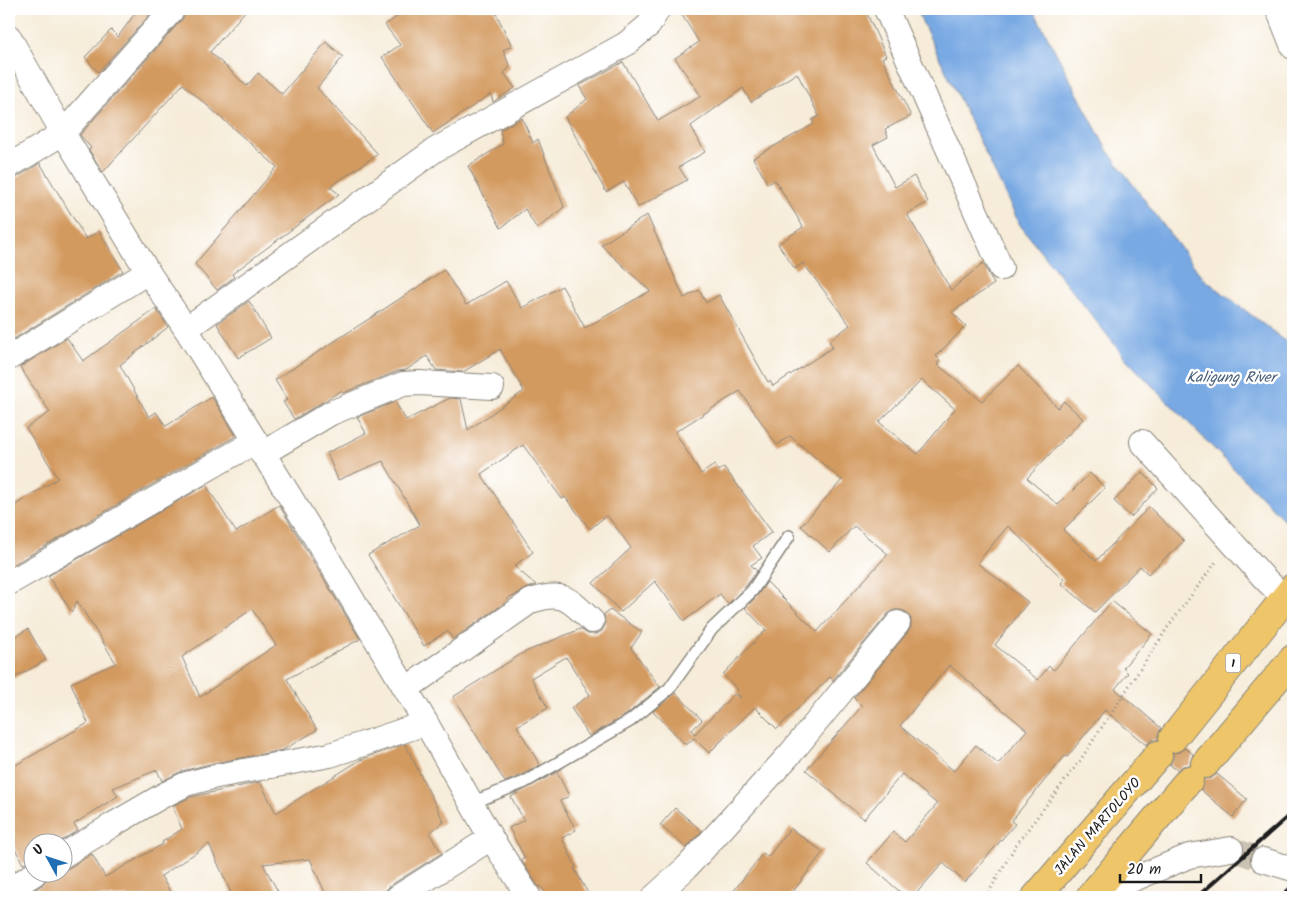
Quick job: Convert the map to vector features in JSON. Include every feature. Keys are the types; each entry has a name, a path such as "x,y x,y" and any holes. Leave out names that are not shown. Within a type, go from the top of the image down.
{"highway":[{"name":"JALAN MARTOLOYO","path":"1036,897 1166,746 1289,593"},
{"path":"1090,897 1293,659"}],"street":[{"path":"9,166 64,133 173,9"},
{"path":"186,329 435,150 626,44 650,25 658,9"},
{"path":"886,9 1001,268"},
{"path":"1278,9 1293,47"},
{"path":"9,37 64,133 148,272 186,329 315,537 426,723 491,838 529,897"},
{"path":"9,358 148,272"},
{"path":"9,583 259,448 332,413 404,384 419,383 492,387"},
{"path":"1142,442 1265,579 1289,593"},
{"path":"406,690 518,609 546,596 561,597 572,602 592,621"},
{"path":"654,897 687,867 791,753 898,622"},
{"path":"72,850 186,784 218,776 330,755 426,723"},
{"path":"398,897 491,838"},
{"path":"1100,897 1127,882 1188,856 1231,849"},
{"path":"1263,860 1293,869"},
{"path":"9,890 22,882"}],"lane":[{"path":"471,803 525,782 630,721 669,689 712,629 752,591 789,536"}],"path":[{"path":"986,897 1016,845 1079,762 1168,627 1232,541"}],"water":[{"name":"Kaligung River","path":"916,9 1033,9 1107,150 1203,278 1293,347 1293,529 1127,360 1020,225"}],"building":[{"path":"138,9 155,9 98,72 85,57 111,30 118,37"},
{"path":"186,9 247,9 210,52 247,86 258,73 282,94 326,42 343,57 317,88 378,154 330,187 339,194 232,274 234,277 217,290 195,264 277,167 183,84 103,172 89,150 91,148 80,135 183,18"},
{"path":"408,9 494,9 512,46 503,50 510,67 504,73 515,88 493,102 491,94 433,133 382,57 400,45 385,25"},
{"path":"678,9 865,9 886,56 882,58 911,116 885,129 888,137 873,145 895,187 914,176 928,202 907,214 951,290 983,263 994,284 952,312 966,326 936,356 940,360 937,364 982,401 1018,366 1058,408 1064,401 1083,419 1027,478 1058,505 1090,473 1105,488 1063,530 1096,561 1149,507 1184,541 1148,574 1140,566 1095,612 1061,583 1064,580 1008,526 977,563 1028,602 995,645 1038,680 1049,666 1054,670 1112,601 1152,634 1123,668 1128,673 1115,689 1161,728 1158,740 1152,740 1146,745 1105,710 1011,821 1015,824 965,882 943,863 913,897 906,897 867,863 893,832 905,842 937,804 902,774 864,819 806,770 862,706 854,698 909,631 911,619 906,612 894,610 888,614 833,680 830,677 777,729 755,707 709,753 694,738 686,745 653,711 676,693 702,720 692,730 695,734 734,694 741,698 736,692 738,690 723,674 766,630 745,608 767,582 817,632 888,554 854,526 830,552 801,526 842,480 790,436 777,445 740,391 675,432 701,474 714,465 719,471 724,467 772,532 753,546 762,558 751,565 757,571 746,586 728,604 720,594 684,621 655,581 621,612 593,583 631,548 607,515 590,529 565,497 562,499 523,445 481,474 533,552 514,566 536,585 511,596 505,603 453,639 447,631 424,646 368,555 420,525 383,461 338,480 327,453 366,433 357,417 395,402 406,420 450,398 461,399 468,430 524,391 500,349 463,372 436,370 427,356 406,370 398,371 343,393 341,391 294,419 283,402 287,400 275,380 444,270 466,305 506,281 522,308 562,286 585,328 650,291 601,245 647,215 684,298 699,290 706,303 719,295 768,382 770,381 773,386 833,347 829,341 850,325 803,263 795,269 778,244 803,227 775,180 768,184 753,158 814,124 812,120 819,116 797,73 751,102 743,88 691,126 705,152 679,167 687,180 638,207 624,182 606,192 565,117 587,99 579,86 623,62 658,121 701,96 675,58 699,42","holes":["922,380 955,409 918,454 879,422","949,665 1027,730 998,764 976,745 954,771 900,726"]},
{"path":"522,118 533,143 538,139 564,207 537,229 525,209 501,228 468,166 503,144 500,130"},
{"path":"40,163 86,239 99,231 123,271 9,342 9,180 16,178"},
{"path":"249,301 271,338 238,358 217,324"},
{"path":"156,309 168,327 120,365 149,417 156,412 166,426 212,397 236,436 9,567 9,509 58,478 26,428 50,412 20,367 67,338 83,361"},
{"path":"1142,472 1158,488 1131,517 1114,501"},
{"path":"206,485 236,532 279,505 360,639 287,679 317,730 283,750 182,771 162,781 157,770 113,788 118,796 74,824 78,830 72,834 22,834 22,862 9,838 9,769 88,723 71,683 116,663 77,601 72,612 48,576","holes":["252,609 276,645 200,697 182,657"]},
{"path":"610,610 642,632 631,648 660,687 626,715 589,736 571,708 590,695 566,657 531,678 548,708 517,726 540,765 505,782 453,697 523,653 580,629 588,634 596,634 602,631 605,625 604,614"},
{"path":"28,629 46,660 9,681 9,640"},
{"path":"405,744 444,822 429,833 442,853 391,885 386,890 384,897 327,897 310,859 263,864 281,897 233,897 209,844 161,876 173,897 23,897 43,884 72,884 72,866 92,854 105,877 163,844 162,842 182,829 172,806 191,797 260,782 276,813 360,760"},
{"path":"1185,748 1193,754 1190,765 1183,766 1177,770 1170,765 1173,753"},
{"path":"557,772 569,796 560,801 576,830 562,838 576,867 574,868 590,897 547,897 521,860 525,858 509,828 524,820 511,797"},
{"path":"1217,774 1247,799 1233,817 1201,790 1204,779 1211,778"},
{"path":"675,808 702,831 686,848 660,825"},
{"path":"790,828 823,852 789,897 729,897 763,853 768,857"}],"tunnel":[{"path":"1231,849 1263,860"}],"railway":[{"path":"1197,897 1293,812"},
{"path":"1281,897 1293,886"}]}
